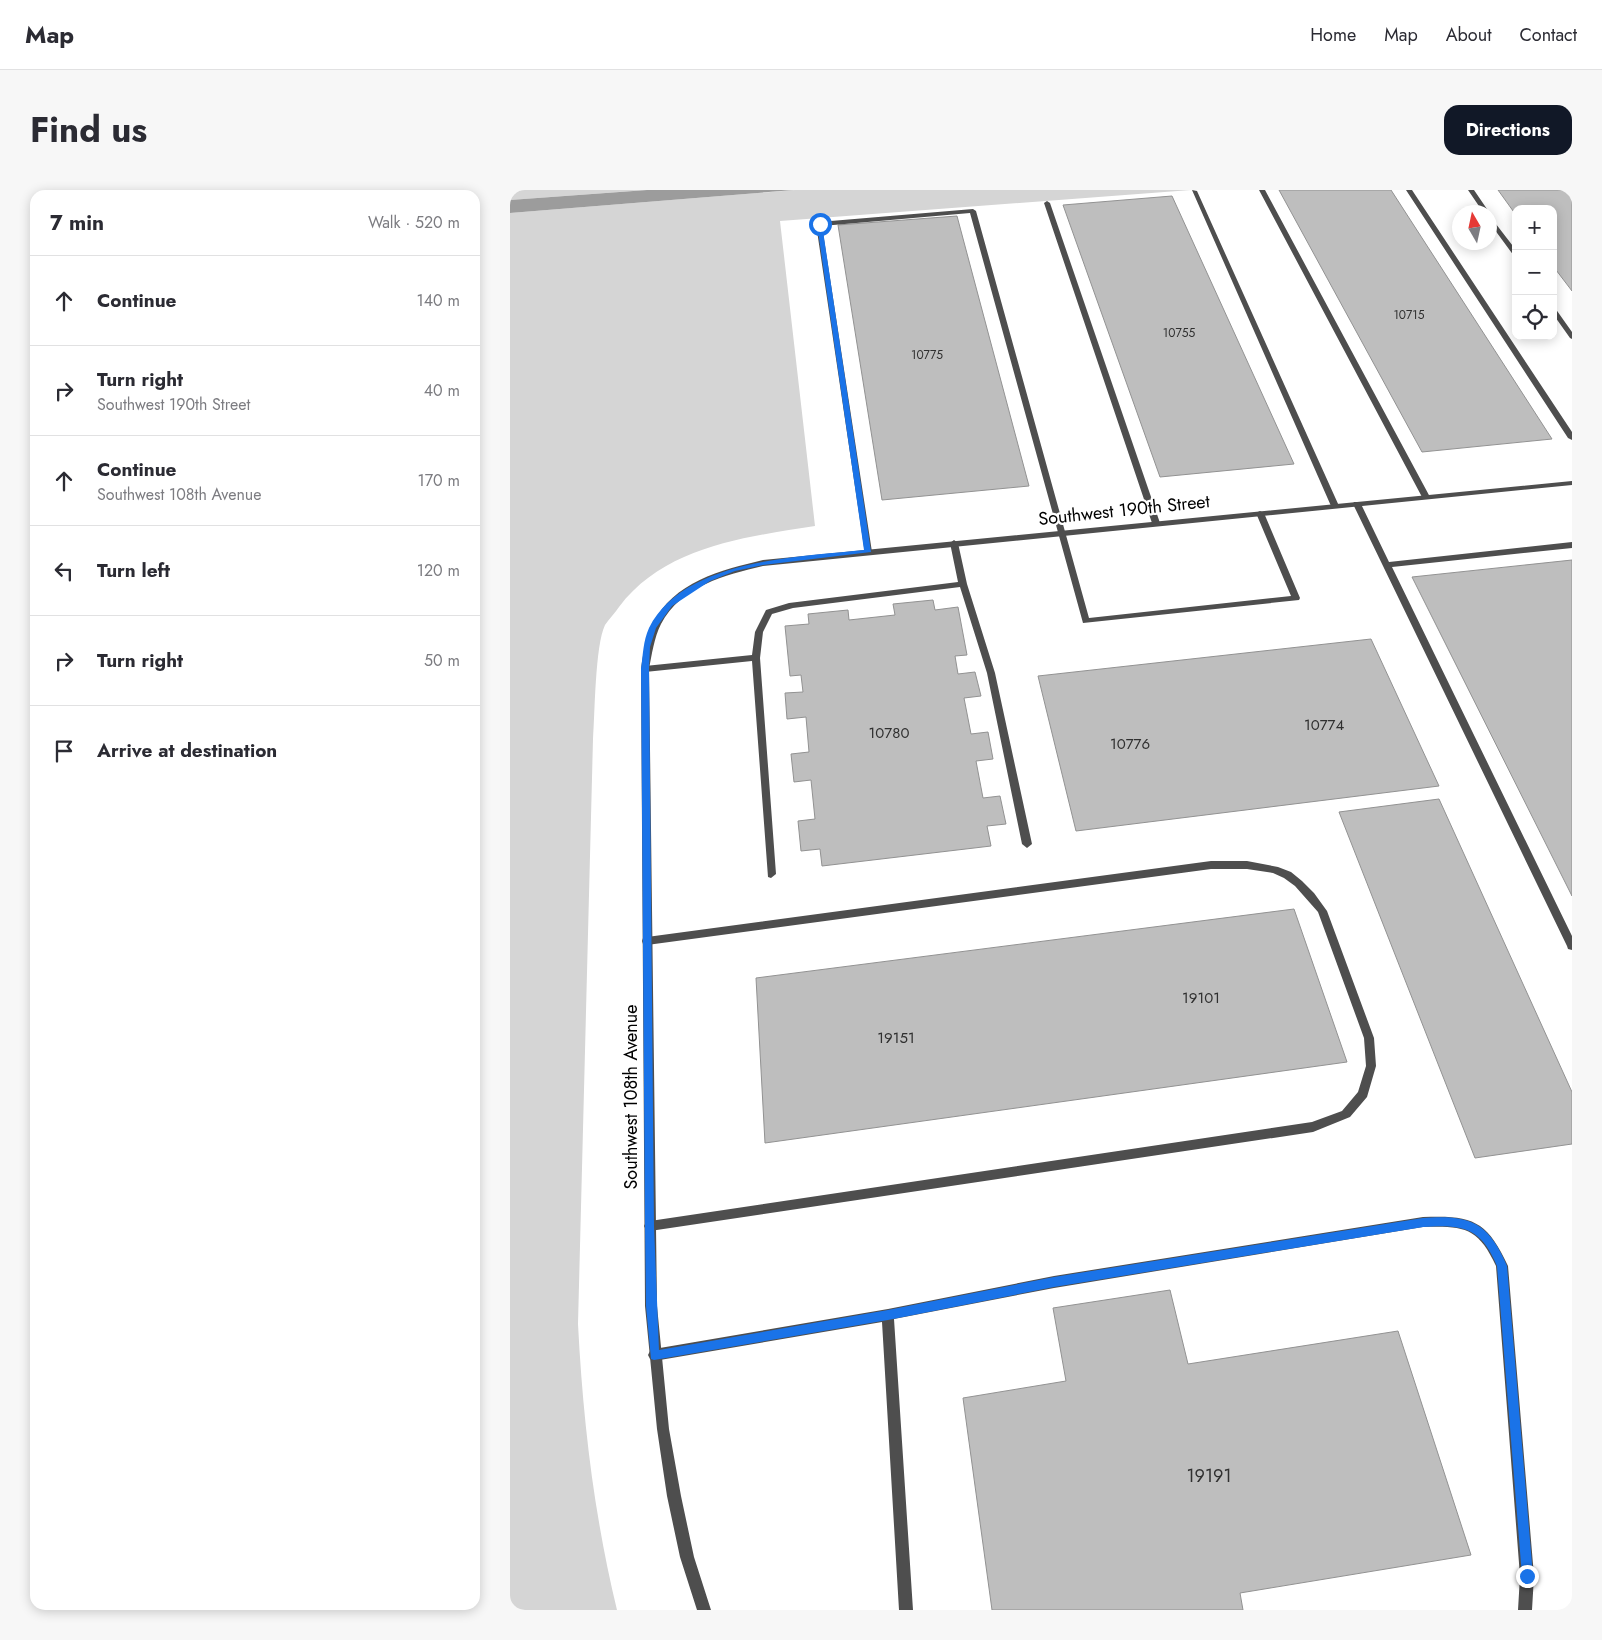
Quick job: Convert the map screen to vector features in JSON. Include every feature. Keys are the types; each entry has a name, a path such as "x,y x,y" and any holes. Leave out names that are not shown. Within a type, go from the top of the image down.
{"street":[{"path":"1262,190 1426,497"},
{"path":"1408,190 1572,438"},
{"path":"1471,190 1481,205"},
{"path":"1194,191 1335,506"},
{"path":"1047,203 1156,523"},
{"path":"868,552 820,224 973,211 1086,621 1296,598 1260,513"},
{"path":"1497,227 1513,250"},
{"path":"1557,315 1572,337"},
{"name":"Southwest 190th Street","path":"684,592 733,570 795,559 1572,482"},
{"path":"1358,504 1572,946"},
{"path":"954,543 963,584 991,673 1027,844"},
{"path":"1387,565 1572,545"},
{"path":"771,874 756,658 759,632 769,612 792,605 963,584"},
{"name":"Southwest 108th Avenue","path":"684,592 670,604 653,628 647,647 645,669 651,1306 654,1355 674,1496 687,1557 704,1610"},
{"path":"645,669 756,658"},
{"path":"647,941 1211,865 1243,864 1274,868 1294,878 1310,893 1322,911 1369,1038 1370,1066 1363,1094 1346,1114 1313,1128 650,1226"},
{"path":"654,1355 888,1315 1054,1282 1423,1222 1446,1221 1469,1224 1482,1233 1495,1248 1502,1266 1527,1576 1525,1610"},
{"path":"888,1315 906,1610"}],"shaded area":[{"path":"510,190 646,190 510,200"},
{"path":"647,190 794,190 510,213 510,200"},
{"path":"795,190 1191,190 780,221 815,526 735,540 683,557 659,570 638,586 605,625 597,663 593,739 578,1324 586,1432 602,1539 617,1610 510,1610 510,213"}],"building":[{"path":"1279,190 1391,190 1552,439 1422,452"},
{"path":"1498,190 1565,190 1572,199 1572,291 1557,271 1557,205 1512,205 1512,209"},
{"path":"1172,196 1294,464 1160,477 1063,205"},
{"path":"957,216 1029,486 882,500 838,225"},
{"path":"1572,560 1572,896 1412,577"},
{"path":"933,600 935,610 958,607 967,655 955,656 958,674 975,672 981,696 964,698 971,734 988,732 993,759 976,761 983,798 1000,796 1006,824 987,826 991,846 822,866 820,849 801,851 798,821 815,819 811,780 794,782 791,754 809,752 806,717 787,719 785,693 803,692 801,675 790,676 785,626 809,624 808,614 848,610 849,620 895,615 893,604"},
{"path":"1371,639 1439,786 1076,831 1038,676"},
{"path":"1439,799 1572,1092 1572,1144 1475,1158 1339,812"},
{"path":"1294,909 1347,1062 765,1143 756,978"},
{"path":"1170,1290 1188,1364 1398,1331 1471,1555 1240,1593 1243,1610 992,1610 963,1398 1066,1381 1053,1308"}],"route":[{"path":"820,224 868,552 763,563 733,570 707,580 684,592 670,604 653,628 647,647 645,669 647,941 651,1306 654,1355 888,1315 1054,1282 1423,1222 1446,1221 1469,1224 1482,1233 1495,1248 1502,1266 1527,1576"}]}
